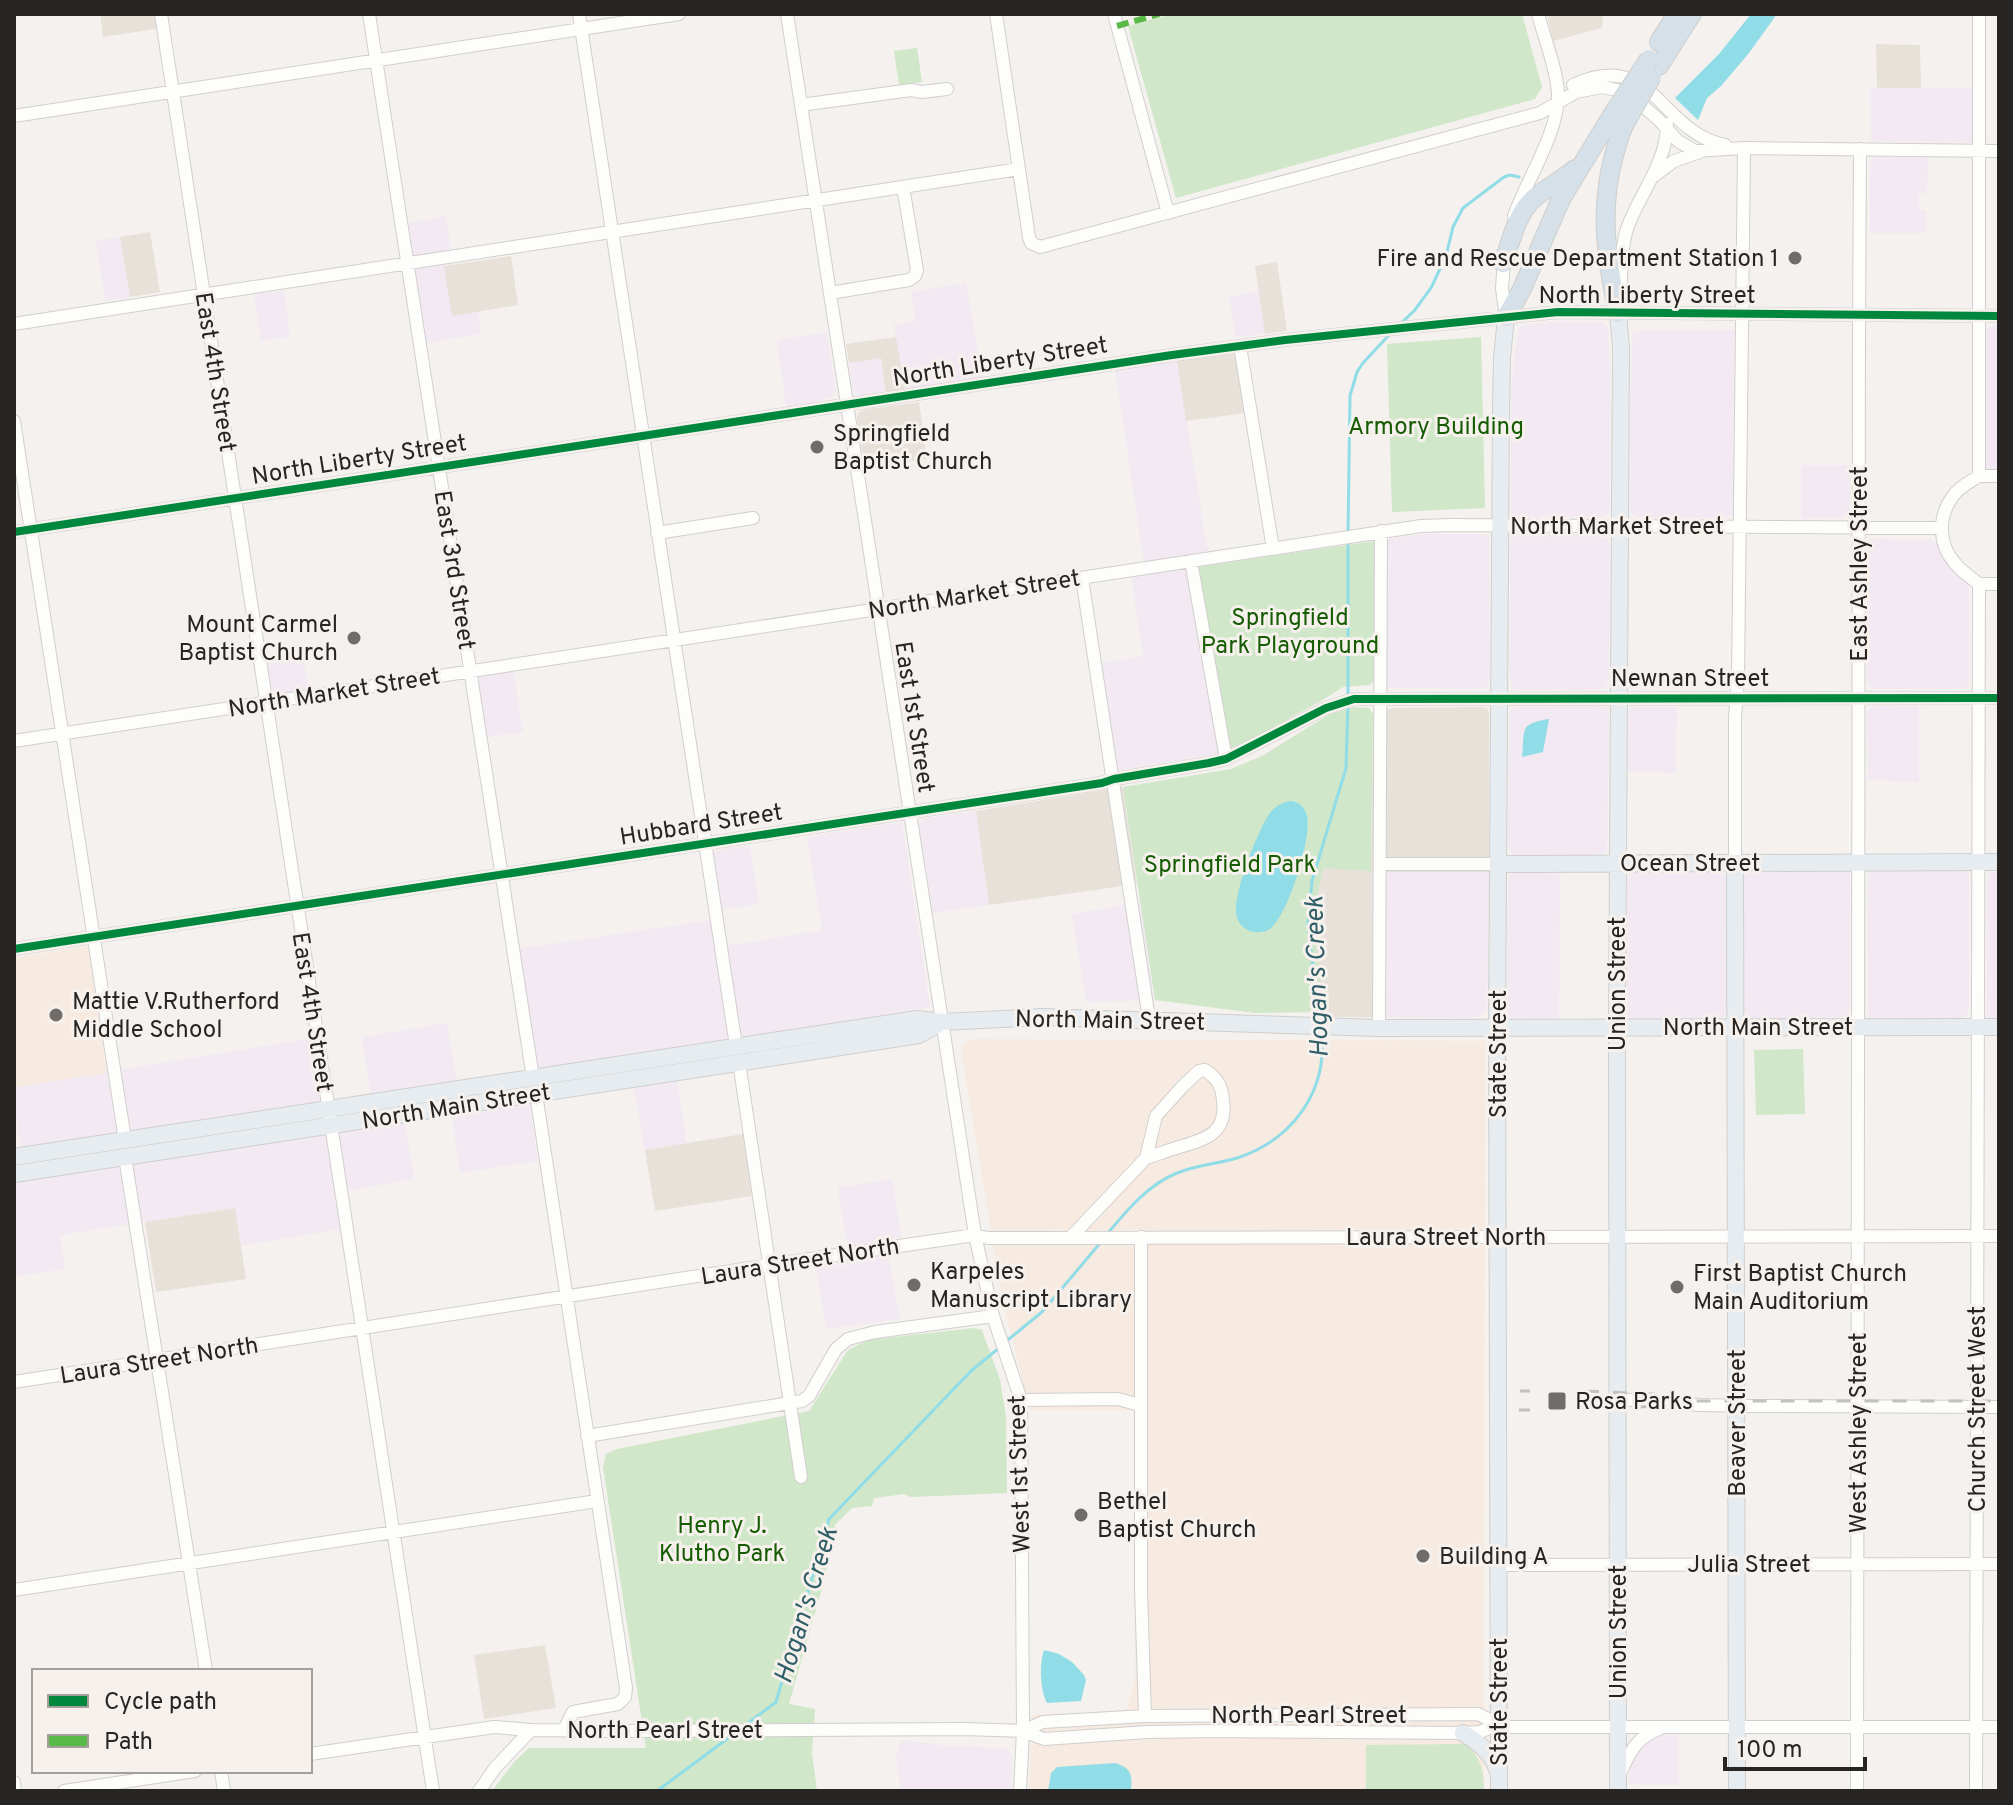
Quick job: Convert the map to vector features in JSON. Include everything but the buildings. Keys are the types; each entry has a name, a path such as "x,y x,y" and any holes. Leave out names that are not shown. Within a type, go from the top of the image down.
{"highway":[{"path":"1503,263 1517,223 1528,204 1573,171 1618,121 1654,62 1677,14"},
{"path":"1654,62 1692,14"},
{"path":"1618,121 1605,212 1607,255 1618,313"},
{"path":"1506,317 1522,289 1553,214 1583,161"}],"main road":[{"name":"Union Street","path":"1618,313 1621,348 1617,1027 1618,1784"},
{"name":"State Street","path":"1499,1783 1497,1028 1502,375 1506,317"},
{"name":"Ocean Street","path":"1498,864 1999,862"},
{"name":"Beaver Street","path":"1735,863 1737,1791"},
{"name":"North Main Street","path":"14,1157 125,1148 738,1054 919,1035 942,1022 1042,1017 1379,1028 1999,1027"},
{"name":"North Main Street","path":"14,1174 125,1148"},
{"path":"1463,1733 1487,1750 1495,1762 1499,1783"}],"street":[{"name":"East 4th Street","path":"161,14 433,1791"},
{"name":"East 3rd Street","path":"369,14 626,1688 625,1697 618,1704 573,1712 564,1730"},
{"path":"579,14 801,1477"},
{"path":"14,116 679,14"},
{"name":"East 1st Street","path":"787,14 942,1022"},
{"path":"996,14 1029,237 1035,246 1046,246 1536,114 1588,88 1617,90 1638,101 1686,147 1705,151"},
{"path":"1114,14 1168,213"},
{"path":"1506,317 1502,289 1503,263 1511,223 1548,135 1557,102 1557,86 1538,14"},
{"path":"1979,14 1979,476"},
{"path":"1557,102 1574,84 1612,75 1640,83 1688,128 1718,144 1744,148 1999,151"},
{"path":"801,105 911,90 947,89"},
{"name":"Union Street","path":"1618,313 1626,234 1664,144 1667,129 1662,103"},
{"path":"1735,863 1744,148"},
{"name":"Union Street","path":"1650,182 1661,169 1685,156 1744,148"},
{"name":"East Ashley Street","path":"1859,1027 1860,149"},
{"path":"14,324 1019,169"},
{"path":"830,293 909,280 915,276 917,270 903,187"},
{"name":"North Liberty Street","path":"14,532 1240,346 1418,326 1567,312 1999,316"},
{"path":"1240,346 1273,549"},
{"path":"14,421 206,1669"},
{"path":"1999,476 1979,476 1965,484 1953,496 1940,528 1953,562 1979,584 1999,584"},
{"path":"657,533 753,518"},
{"name":"North Market Street","path":"14,741 1381,531 1436,526 1940,528"},
{"path":"1379,1028 1381,531"},
{"path":"1191,561 1226,759"},
{"path":"1082,578 1149,1019"},
{"name":"Church Street West","path":"1976,1791 1979,584"},
{"name":"Newnan Street","path":"1381,697 1999,698"},
{"name":"Hubbard Street","path":"14,949 1102,783 1226,759 1339,702 1381,697"},
{"name":"Ocean Street","path":"1381,864 1498,864"},
{"name":"West 1st Street","path":"942,1022 975,1235 993,1316 1021,1400 1023,1731 1020,1791"},
{"name":"West Ashley Street","path":"1857,1791 1859,1027"},
{"path":"1071,1237 1146,1158 1210,1137 1219,1126 1224,1109 1221,1086 1212,1075 1205,1070 1199,1071 1156,1116 1146,1158"},
{"name":"Laura Street North","path":"14,1382 975,1235 988,1238 1999,1236"},
{"path":"1141,1237 1141,1604 1145,1716"},
{"path":"587,1436 802,1401 809,1396 836,1349 848,1339 875,1332 993,1316"},
{"path":"1021,1400 1118,1399 1140,1405"},
{"path":"1617,1399 1737,1406 1999,1407"},
{"path":"14,1590 597,1501"},
{"name":"Julia Street","path":"1498,1565 1999,1564"},
{"name":"North Pearl Street","path":"1023,1731 1043,1722 1145,1716 1478,1714 1511,1727 1999,1727"},
{"name":"North Pearl Street","path":"312,1754 481,1728 700,1731 941,1729 1023,1731 1044,1739 1215,1731 1463,1733 1480,1732 1498,1724"},
{"path":"1618,1784 1631,1749 1638,1740 1664,1727"},
{"path":"479,1791 531,1730"},
{"path":"64,1791 182,1773"},
{"path":"14,1782 15,1791"}],"shaded area":[{"path":"100,14 166,14 168,27 103,37"},
{"path":"1547,14 1603,14 1602,28 1553,41"},
{"path":"1876,44 1920,45 1921,88 1877,88"},
{"path":"1870,88 1984,88 1984,143 1871,141"},
{"path":"1875,157 1928,158 1927,193 1919,193 1919,210 1926,210 1926,233 1870,233 1870,166"},
{"path":"446,216 453,265 445,266 452,315 478,312 481,334 426,343 408,223"},
{"path":"150,232 160,292 130,297 120,237"},
{"path":"120,237 130,297 105,301 96,241"},
{"path":"511,256 518,305 452,316 444,266"},
{"path":"1277,262 1287,331 1265,334 1255,266"},
{"path":"966,283 983,378 905,389 894,325 916,321 911,292"},
{"path":"1259,290 1265,334 1236,337 1229,297"},
{"path":"284,291 290,337 261,341 254,295"},
{"path":"1562,321 1602,322 1608,327 1609,514 1602,517 1517,517 1512,513 1511,504 1511,389 1518,330 1524,325"},
{"path":"1999,324 1999,480 1985,479 1984,331"},
{"path":"1734,330 1732,514 1723,518 1633,515 1630,509 1630,399 1633,331"},
{"path":"827,332 836,392 832,397 786,407 777,340"},
{"path":"896,337 905,389 886,393 881,358 849,363 846,344"},
{"path":"1237,352 1246,413 1186,421 1177,360"},
{"path":"881,358 886,393 856,394 852,388 849,363"},
{"path":"1177,360 1208,554 1144,563 1115,369"},
{"path":"919,402 927,459 865,468 858,413"},
{"path":"1801,465 1850,465 1848,514 1841,518 1801,519"},
{"path":"1426,534 1481,534 1489,538 1490,680 1485,689 1391,688 1374,681 1375,541"},
{"path":"1517,534 1598,534 1608,537 1609,682 1605,688 1512,688 1510,543"},
{"path":"1870,540 1931,540 1949,565 1967,579 1969,683 1964,689 1873,689 1869,686 1868,546"},
{"path":"1197,567 1229,748 1219,754 1118,770 1102,663 1143,656 1131,576"},
{"path":"303,652 308,690 271,696 265,657"},
{"path":"513,669 523,732 486,737 477,675"},
{"path":"1602,706 1608,709 1609,715 1607,851 1600,855 1512,854 1508,847 1511,709"},
{"path":"1919,706 1919,782 1868,780 1867,715 1869,708"},
{"path":"1677,707 1676,773 1628,772 1628,715 1629,709"},
{"path":"1392,708 1487,708 1489,713 1489,872 1372,872 1372,1017 1334,1017 1324,1012 1315,939 1318,895 1323,867 1371,871 1373,714"},
{"path":"1123,787 1137,884 989,905 976,811"},
{"path":"976,811 989,905 933,913 919,826 921,821"},
{"path":"902,822 930,1007 891,1014 887,1018 538,1072 518,949 723,918 727,946 822,930 807,837"},
{"path":"750,846 759,904 722,910 712,851"},
{"path":"1848,870 1849,1017 1748,1017 1744,1010 1744,875 1752,871"},
{"path":"1371,871 1489,872 1487,1007 1484,1013 1472,1018 1372,1017"},
{"path":"1516,871 1560,871 1559,1020 1514,1019 1507,1011 1508,880 1510,874"},
{"path":"1637,871 1719,871 1724,874 1727,881 1725,1016 1719,1019 1629,1017 1627,879"},
{"path":"1967,872 1969,1009 1961,1019 1872,1019 1868,1016 1868,873"},
{"path":"1992,872 1999,872 1999,1018 1986,1016 1987,879"},
{"path":"1140,902 1155,1000 1086,1002 1072,914"},
{"name":"Mattie V.Rutherford Middle School","path":"88,946 107,1073 14,1087 14,958"},
{"path":"447,1023 457,1084 371,1097 362,1037"},
{"path":"312,1038 321,1105 21,1151 14,1087"},
{"path":"973,1039 1485,1041 1484,1791 1029,1791 1032,1715 1126,1710 1135,1680 1134,1410 1030,1410 1003,1302 961,1051 965,1043"},
{"path":"677,1080 687,1143 645,1150 634,1087"},
{"path":"529,1100 538,1161 460,1173 451,1111"},
{"path":"404,1119 414,1179 334,1193 340,1229 241,1246 234,1208 60,1235 65,1269 14,1277 14,1178"},
{"path":"743,1134 752,1196 655,1211 645,1150"},
{"path":"892,1179 902,1237 886,1240 900,1319 826,1329 816,1266 850,1261 838,1188"},
{"path":"235,1208 246,1279 156,1292 145,1222"},
{"path":"545,1645 556,1708 484,1719 474,1655"},
{"path":"1655,1735 1678,1735 1679,1785 1628,1784 1633,1754"},
{"path":"902,1740 1006,1748 1012,1755 1011,1791 901,1791 896,1756"}],"green space":[{"path":"1171,14 1522,14 1542,87 1535,99 1176,198 1128,26"},
{"path":"917,48 922,82 899,85 894,51"},
{"name":"Armory Building","path":"1481,337 1485,508 1392,512 1387,344"},
{"name":"Springfield Park Playground","path":"1375,541 1374,681 1370,685 1343,687 1239,746 1229,748 1197,567"},
{"name":"Springfield Park","path":"1354,707 1369,708 1373,714 1371,871 1323,868 1315,939 1324,1012 1255,1013 1155,1000 1123,787 1231,769 1262,756 1330,714"},
{"path":"1803,1049 1805,1114 1756,1115 1754,1050"},
{"name":"Henry J. Klutho Park","path":"974,1328 982,1330 1000,1380 1006,1417 1007,1493 911,1497 904,1494 874,1498 872,1506 852,1508 835,1525 823,1585 789,1704 815,1709 812,1753 817,1791 492,1791 529,1748 646,1748 603,1467 606,1454 617,1449 809,1411 848,1350 868,1340"},
{"path":"1466,1744 1481,1765 1484,1791 1366,1791 1366,1745"}],"water":[{"path":"1751,14 1777,14 1749,53 1707,98 1698,120 1675,98 1719,54"},
{"path":"1549,719 1543,752 1522,757 1525,730 1532,723"},
{"path":"1297,802 1305,810 1308,826 1297,877 1276,923 1266,931 1252,932 1242,926 1236,915 1243,876 1259,832 1270,813 1279,805"},
{"path":"1044,1650 1072,1662 1084,1675 1086,1680 1081,1701 1047,1703 1041,1677"},
{"path":"1115,1763 1130,1773 1131,1791 1048,1791 1051,1773 1057,1767"}],"waterway":[{"name":"Hogan's Creek","path":"1400,324 1431,288 1463,208 1504,177 1519,177"},
{"name":"Hogan's Creek","path":"1348,534 1350,396 1357,372 1389,335"},
{"name":"Hogan's Creek","path":"1348,541 1348,698"},
{"name":"Hogan's Creek","path":"1319,1020 1308,924 1312,881 1346,768 1348,705"},
{"name":"Hogan's Creek","path":"1108,1233 1139,1198 1167,1178 1184,1170 1237,1158 1257,1150 1290,1126 1303,1110 1319,1074 1321,1032"},
{"name":"Hogan's Creek","path":"1004,1343 1042,1312 1101,1242"},
{"name":"Hogan's Creek","path":"743,1727 776,1702 829,1519 971,1371 999,1348"},
{"name":"Hogan's Creek","path":"657,1791 731,1736"}],"railway":[{"path":"1520,1391 1530,1391"},
{"path":"1585,1391 1673,1395"},
{"path":"1585,1410 1695,1401 1999,1401"},
{"path":"1519,1410 1530,1410"}],"marked path":[{"path":"1117,26 1159,14"}],"cycle path":[{"path":"14,532 1285,340 1558,312 1999,316"},
{"path":"14,949 1102,783 1226,759 1326,708 1354,699 1999,698"}],"place":[{"name":"Fire and Rescue Department Station 1","path":"1795,258"},
{"name":"Springfield Baptist Church","path":"817,447"},
{"name":"Mount Carmel Baptist Church","path":"354,638"},
{"name":"Mattie V.Rutherford Middle School","path":"56,1015"},
{"name":"Karpeles Manuscript Library","path":"914,1285"},
{"name":"First Baptist Church Main Auditorium","path":"1677,1287"},
{"name":"Rosa Parks","path":"1557,1401"},
{"name":"Bethel Baptist Church","path":"1081,1515"},
{"name":"Building A","path":"1423,1556"}]}
